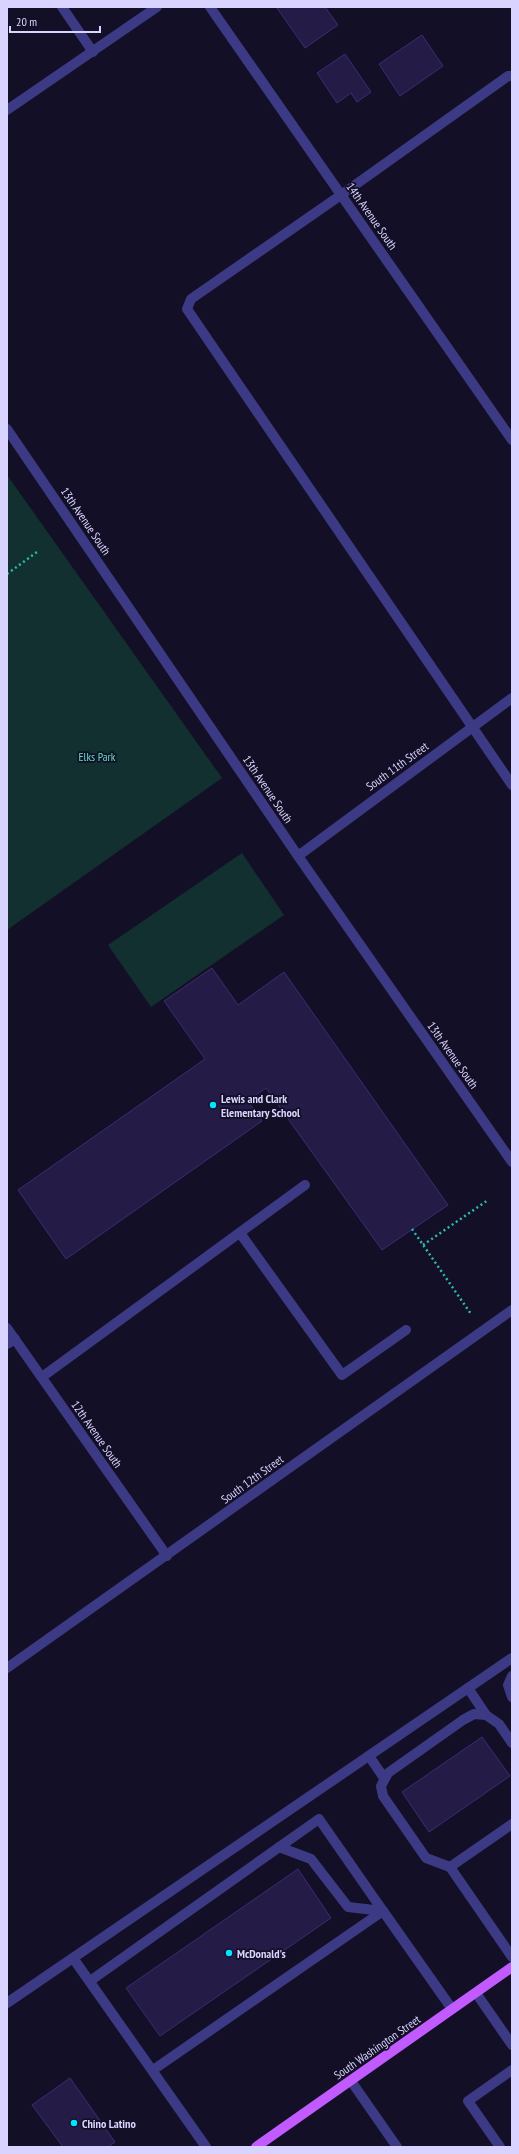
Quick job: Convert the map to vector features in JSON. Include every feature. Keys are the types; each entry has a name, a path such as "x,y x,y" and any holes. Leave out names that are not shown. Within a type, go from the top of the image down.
{"main road":[{"name":"South Washington Street","path":"256,2147 512,1967"}],"street":[{"path":"62,7 93,52"},
{"path":"7,110 157,7"},
{"name":"14th Avenue South","path":"210,7 512,440"},
{"path":"512,76 508,76 341,195 190,298 187,309 471,728 512,785"},
{"name":"13th Avenue South","path":"7,429 298,856 512,1162"},
{"name":"South 11th Street","path":"298,856 512,698"},
{"path":"42,1377 305,1185"},
{"path":"240,1233 342,1375 406,1330"},
{"name":"South 12th Street","path":"7,1668 512,1310"},
{"name":"12th Avenue South","path":"7,1328 11,1341 42,1377 167,1556"},
{"path":"7,2003 512,1658"},
{"path":"512,1676 508,1685 512,1697"},
{"path":"468,1688 486,1715 499,1724 512,1743"},
{"path":"486,1715 474,1714 463,1720 388,1773 381,1786 383,1796 426,1858 450,1867 512,1957"},
{"path":"369,1756 384,1778"},
{"path":"90,1981 319,1819 452,2009"},
{"path":"450,1867 512,1824"},
{"path":"279,1847 311,1859 348,1907 383,1911"},
{"path":"153,2070 383,1911"},
{"path":"73,1958 206,2147"},
{"path":"476,1993 512,2045"},
{"path":"500,2147 468,2101 512,2070"},
{"path":"351,2081 397,2147"}],"path":[{"path":"7,574 37,552"},
{"path":"423,1245 488,1200"},
{"path":"412,1230 482,1331"}],"green space":[{"name":"Elks Park","path":"7,475 222,778 7,930"},
{"path":"242,853 284,915 151,1007 108,945"}],"building":[{"path":"325,7 338,25 305,48 277,8"},
{"path":"422,35 443,66 400,96 379,64"},
{"path":"345,54 371,92 357,102 351,93 337,103 317,73"},
{"path":"212,968 238,1005 284,972 448,1205 382,1250 266,1088 248,1101 262,1121 66,1259 18,1190 205,1059 164,1001"},
{"path":"482,1737 510,1776 429,1832 402,1792"},
{"name":"McDonald's","path":"298,1869 331,1918 160,2036 126,1988"},
{"name":"Chino Latino","path":"70,2078 115,2142 108,2147 63,2147 32,2105"}],"place":[{"name":"Lewis and Clark Elementary School","path":"213,1105"},
{"name":"McDonald's","path":"229,1953"},
{"name":"Chino Latino","path":"74,2123"}]}
